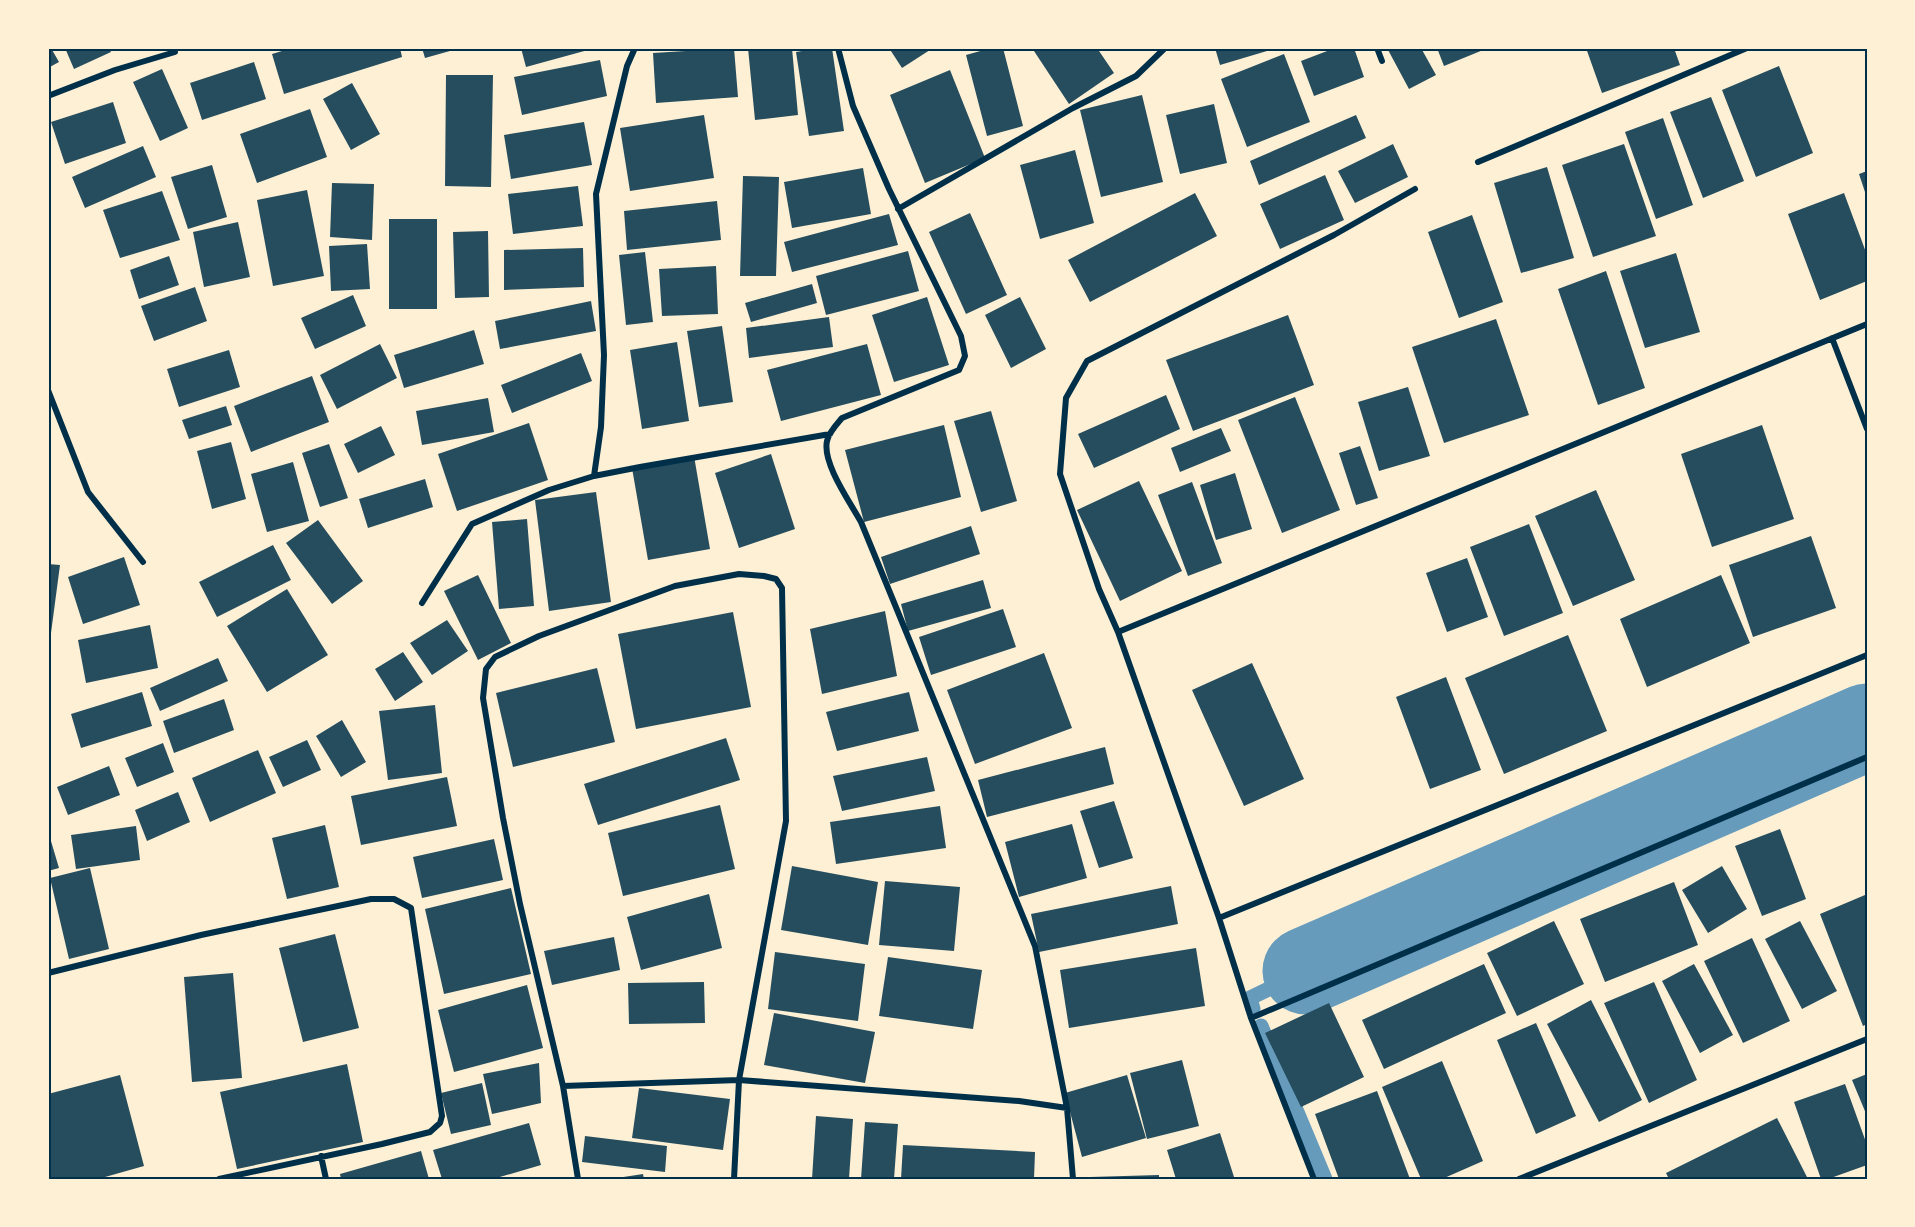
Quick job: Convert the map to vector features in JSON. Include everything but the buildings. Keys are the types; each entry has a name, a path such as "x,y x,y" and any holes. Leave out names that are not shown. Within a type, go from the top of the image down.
{"street":[{"path":"594,477 601,427 604,354 596,194 627,66 635,48"},
{"path":"838,48 853,106 898,209 961,336 965,356 959,370 842,418 827,441 826,458 861,522 1035,946 1066,1108 1073,1179"},
{"path":"898,209 1073,108 1136,76 1165,48"},
{"path":"1377,48 1382,61"},
{"path":"1478,162 1747,48"},
{"path":"48,96 115,70 175,52"},
{"path":"1314,1179 1251,1018 1219,918 1118,632 1099,589 1060,474 1066,398 1087,361 1334,235 1414,189"},
{"path":"1118,632 1867,324"},
{"path":"1833,338 1867,429"},
{"path":"48,390 88,492 143,562"},
{"path":"422,603 472,524 549,490 594,477 830,434"},
{"path":"578,1179 563,1086 520,904 503,818 483,698 486,669 495,657 539,636 675,586 739,574 776,579 782,588 786,821 739,1080 734,1179"},
{"path":"1219,918 1867,655"},
{"path":"1251,1018 1867,758"},
{"path":"48,973 201,935 371,898 394,899 411,908 442,1116 440,1123 430,1132 219,1179"},
{"path":"1519,1179 1867,1039"},
{"path":"563,1086 739,1080 1019,1101 1066,1108"},
{"path":"321,1156 326,1179"}],"waterway":[{"path":"1306,971 1867,727"},
{"path":"1253,1009 1250,998 1306,971"},
{"path":"1261,1026 1325,1179"}]}
